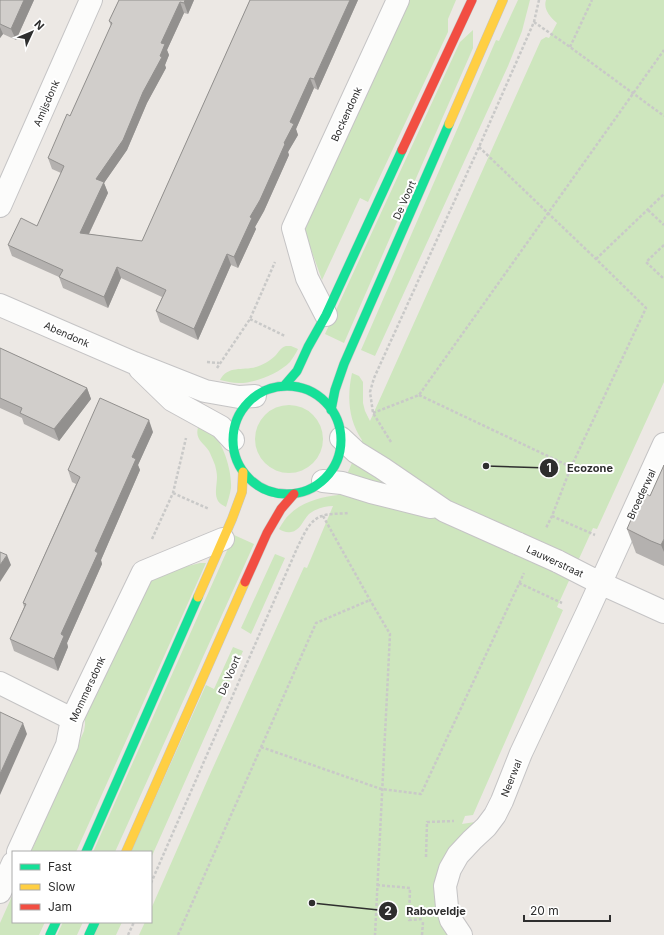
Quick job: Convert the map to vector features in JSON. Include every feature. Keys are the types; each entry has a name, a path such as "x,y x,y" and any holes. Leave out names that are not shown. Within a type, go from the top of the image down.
{"street":[{"name":"Amijsdonk","path":"0,206 92,0"},
{"name":"Bockendonk","path":"293,228 398,0"},
{"path":"284,386 297,371 308,347 326,315 472,0"},
{"name":"De Voort","path":"331,410 335,390 344,364 503,0"},
{"path":"293,228 307,278 326,315"},
{"name":"Abendonk","path":"0,304 134,363 205,391 239,397 255,396"},
{"name":"Abendonk","path":"134,363 172,400 221,428 232,440"},
{"path":"284,386 298,387 311,392 322,400 331,410 340,428 341,438 339,454 333,469 323,481 309,490 294,494 280,494 266,490 253,482 243,472 237,462 234,451 232,440 234,427 239,415 255,396 273,388 284,386"},
{"name":"Lauwerstraat","path":"341,438 356,452 445,511"},
{"name":"Broederwal","path":"600,583 664,444"},
{"path":"86,851 223,539 242,492 243,472"},
{"name":"Lauwerstraat","path":"323,481 342,483 445,511 557,561 600,583 664,612"},
{"path":"126,851 267,533 281,509 294,494"},
{"path":"143,572 223,539"},
{"name":"Mommersdonk","path":"18,851 67,745 72,719 143,572"},
{"name":"Neerwal","path":"461,935 451,920 447,907 445,886 450,869 458,855 486,827 495,815 521,753 600,583"},
{"path":"0,683 72,719"},
{"path":"0,892 12,865"},
{"path":"50,935 56,923"},
{"path":"89,935 95,923"}],"path":[{"path":"374,378 534,22 539,0"},
{"path":"570,47 592,0"},
{"path":"534,22 664,116"},
{"path":"373,413 419,395 664,50"},
{"path":"479,147 646,308 571,467 546,529"},
{"path":"596,259 664,194"},
{"path":"648,210 664,225"},
{"path":"219,363 250,319 276,259 293,228"},
{"path":"664,245 646,262 664,279"},
{"path":"419,395 571,467"},
{"path":"143,572 146,552 173,493 186,439"},
{"path":"351,513 322,516 390,634 375,935"},
{"name":"De Voort","path":"152,881 298,546 308,526 322,516"},
{"path":"552,516 592,533"},
{"path":"261,747 382,788 421,794 526,570"},
{"path":"519,583 561,602"},
{"path":"178,935 316,623 370,600"},
{"path":"377,885 410,888 409,920 423,919"},
{"path":"128,935 134,923"}],"green space":[{"path":"405,0 456,0 448,19 448,32 368,202 360,198 322,280 304,230"},
{"path":"518,0 530,0 522,31 508,66 375,356 361,350 496,40 499,41"},
{"path":"546,0 664,0 664,382 597,529 593,528 557,607 563,610 473,815 465,816 462,824 475,822 479,826 438,881 435,881 437,910 441,923 449,935 139,935 145,923 152,923 152,907 304,567 307,568 333,506 320,508 311,512 297,530 286,532 279,529 287,517 300,506 325,497 338,495 362,440 357,432 351,416 349,390 352,373 359,376 363,382 363,403 370,421 541,40 546,37 549,38 557,23 546,10"},
{"path":"473,30 473,48 344,343 325,334 460,42"},
{"path":"286,346 291,346 298,349 290,362 273,374 259,380 245,383 234,383 220,380 223,375 231,370 251,368 263,364 273,358"},
{"path":"282,405 296,405 308,410 318,420 323,432 323,446 318,458 308,468 296,473 282,473 270,468 260,458 255,446 255,432 260,420 270,410"},
{"path":"199,424 212,433 216,438 224,451 229,466 231,488 226,507 218,501 217,498 216,468 209,451 199,439 197,433"},
{"path":"234,535 254,544 115,851 93,851"},
{"path":"275,554 285,558 251,634 241,628"},
{"path":"200,563 206,563 76,851 31,851 84,731 85,712 146,582 160,573"},
{"path":"233,647 243,651 152,856 152,851 131,851 206,685 214,689"},
{"path":"12,896 12,923 45,923 39,935 0,935 0,923"},
{"path":"63,923 83,923 77,935 57,935"},
{"path":"100,923 122,923 116,935 94,935"}],"building":[{"path":"0,0 24,0 11,29 0,24"},
{"path":"119,0 185,0 184,3 180,2 161,43 165,44 160,56 162,57 143,92 123,140 96,179 104,182 80,233 142,241 250,0 350,0 314,79 310,78 290,122 294,124 284,143 285,144 260,200 250,217 252,218 234,257 227,254 194,329 156,311 166,290 117,267 104,297 59,277 63,270 8,245 21,218 37,226 64,166 48,158 67,114 70,116 112,23 109,21"},
{"path":"0,348 87,388 54,429 20,413 22,408 0,398"},
{"path":"100,398 149,420 132,457 136,459 95,551 98,553 61,634 64,636 54,659 10,639 26,604 23,603 80,477 68,470"},
{"path":"664,465 664,539 661,545 627,529 643,492 650,496"},
{"path":"0,552 7,555 0,565"},
{"path":"0,712 23,723 0,774"}],"traffic: fast":[{"path":"331,410 335,390 344,364 449,124"},
{"path":"284,386 297,371 308,347 326,315 402,150"},
{"path":"287,386 308,390 325,402 337,419 341,440 337,461 325,478 308,490 287,494 266,490 249,478 237,461 233,440 237,419 249,402 266,390 287,386"},
{"path":"86,851 198,597"},
{"path":"50,935 56,923"},
{"path":"89,935 95,923"}],"traffic: slow":[{"path":"449,124 503,0"},
{"path":"198,597 232,519 242,492 243,472"},
{"path":"126,851 245,582"}],"traffic: jam":[{"path":"402,150 472,0"},
{"path":"245,582 267,533 281,509 294,494"}],"place":[{"name":"Ecozone","path":"486,466"},
{"name":"Raboveldje","path":"312,903"}]}
